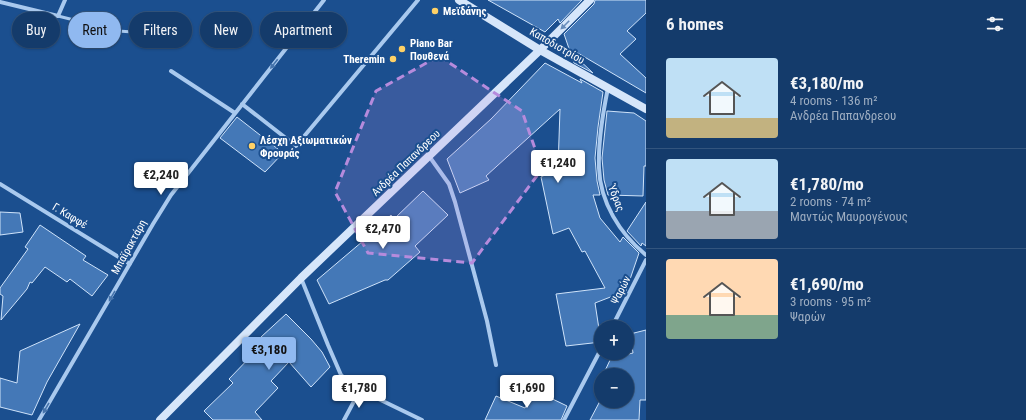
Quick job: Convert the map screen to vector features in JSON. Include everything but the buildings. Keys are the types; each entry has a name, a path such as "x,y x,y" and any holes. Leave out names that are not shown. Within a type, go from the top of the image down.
{"main road":[{"name":"Καποδιστρίου","path":"458,0 540,50 646,109"},
{"name":"Ανδρέα Παπανδρεου","path":"160,420 301,278 540,50 590,0"}],"street":[{"path":"60,12 65,0"},
{"name":"Μπαϊρακτάρη","path":"39,420 171,195 324,0"},
{"path":"242,104 296,146 418,0"},
{"path":"0,2 41,12"},
{"path":"171,71 235,113"},
{"name":"Ύδρας","path":"608,88 599,158 600,179 604,194 616,221 629,240 646,255"},
{"path":"429,156 449,184 455,202 487,321 496,365"},
{"name":"Γ. Καφφέ","path":"0,184 130,264"},
{"name":"Ψαρών","path":"616,320 646,260"},
{"path":"301,278 342,374 351,385 422,420"},
{"path":"564,420 595,360"},
{"path":"344,420 360,390"}],"lane":[{"path":"60,16 118,31 129,32"}],"highlighted area":[{"path":"439,56 522,111 542,169 472,263 368,253 335,192 376,91"}],"place":[{"name":"Μεϊδάνης","path":"435,11"},
{"name":"Piano Bar Πουθενά","path":"402,49"},
{"name":"Theremin","path":"393,59"},
{"name":"Λέσχη Αξιωματικών Φρουράς","path":"252,146"}]}
